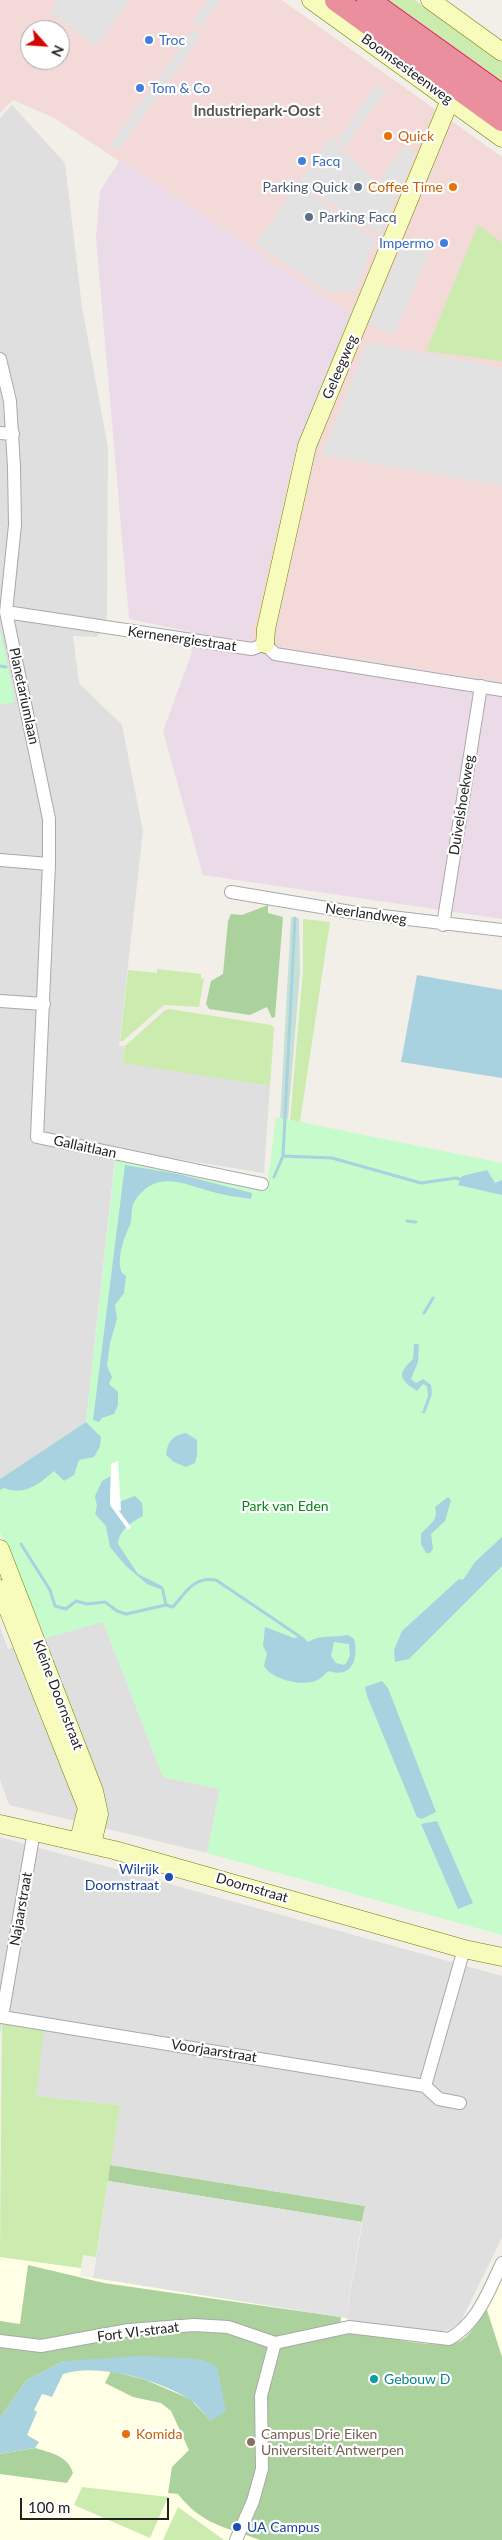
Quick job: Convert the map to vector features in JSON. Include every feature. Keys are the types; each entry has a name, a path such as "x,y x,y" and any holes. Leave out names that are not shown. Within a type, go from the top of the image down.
{"highway":[{"path":"336,0 502,120"},
{"path":"368,0 502,96"}],"street":[{"name":"Boomsesteenweg","path":"311,0 502,138"},
{"path":"430,0 502,52"},
{"name":"Geleegweg","path":"265,644 266,629 307,446 450,100"},
{"name":"Planetariumlaan","path":"0,359 10,401 6,434 15,525 6,612 49,820 44,1004"},
{"name":"Kernenergiestraat","path":"6,612 252,649 265,644"},
{"path":"265,644 275,654 502,690"},
{"name":"Duivelshoekweg","path":"444,925 481,686"},
{"path":"0,860 49,864"},
{"name":"Neerlandweg","path":"231,892 444,925 472,925 502,930"},
{"path":"0,1001 44,1004"},
{"name":"Gallaitlaan","path":"44,1004 37,1137 262,1184"},
{"name":"Kleine Doornstraat","path":"0,1549 94,1791 99,1814 86,1842"},
{"name":"Kleine Doornstraat","path":"0,1589 83,1798 86,1808 86,1842"},
{"name":"Doornstraat","path":"0,1824 86,1842 464,1949 502,1957"},
{"name":"Najaarstraat","path":"2,2017 34,1830"},
{"path":"425,2086 464,1949"},
{"name":"Voorjaarstraat","path":"2,2017 425,2086 439,2099 460,2103"},
{"path":"236,2540 253,2501 262,2469 260,2396 274,2343 349,2327 449,2339 464,2331 475,2317 502,2263"},
{"name":"Fort VI-straat","path":"0,2342 41,2346 129,2330 194,2325 228,2327 274,2343"}],"shaded area":[{"path":"0,0 282,0 502,157 502,682 249,642 295,453 355,317 54,118 13,100 0,113"},
{"path":"57,0 130,0 96,46 70,27 70,20 60,20 49,12"},
{"path":"208,0 220,0 200,27 192,22"},
{"path":"193,30 201,36 118,151 110,145"},
{"path":"376,85 385,91 345,147 337,140"},
{"path":"12,105 65,163 82,307 108,448 107,616 97,637 73,636 79,683 122,725 143,831 119,1046 125,1046 122,1062 270,1086 264,1173 116,1149 86,1422 0,1479 0,118"},
{"name":"Parking Facq","path":"330,137 343,148 315,188 343,150 378,183 404,146 415,154 380,235 312,191 310,193 375,240 356,291 328,292 256,244"},
{"path":"120,160 355,317 295,453 250,642 502,682 502,919 203,875 163,731 190,658 196,633 129,619 96,238 100,191"},
{"path":"406,238 431,248 395,334 368,325"},
{"path":"367,342 502,368 502,486 322,455"},
{"path":"291,917 299,918 300,972 287,1132 280,1121"},
{"path":"103,1621 163,1777 220,1789 207,1853 9,1805 0,1779 0,1627 8,1649"},
{"path":"0,1837 502,1976 502,2238 460,2323 444,2332 351,2321 346,2318 365,2206 110,2165 120,2105 35,2096 2,2024 0,2034"},
{"name":"Campus Drie Eiken Universiteit Antwerpen","path":"110,2165 365,2206 346,2318 348,2333 449,2345 462,2340 474,2329 502,2277 502,2540 0,2540 0,2257 81,2268 80,2276 93,2278"},
{"path":"108,2181 362,2222 346,2318 93,2278"}],"green space":[{"path":"378,0 415,0 502,63 502,89"},
{"path":"478,225 502,242 502,361 426,351"},
{"path":"0,629 15,702 0,705"},
{"path":"268,905 268,913 283,917 275,1017 272,1018 267,1007 250,1015 209,1009 206,1004 211,981 223,974 228,921 231,914 242,915"},
{"path":"303,919 330,922 300,1122 290,1120 303,971"},
{"path":"157,969 201,974 201,978 204,979 199,1007 164,1005 123,1041 120,1041 128,970 157,973"},
{"path":"169,1009 271,1025 274,1028 270,1086 122,1063 125,1046 164,1011"},
{"name":"Park van Eden","path":"276,1117 502,1163 502,1935 207,1853 220,1789 163,1777 103,1622 46,1638 0,1532 0,1479 86,1422 116,1154 267,1187"},
{"path":"2,2024 44,2031 36,2096 120,2105 96,2257 83,2255 81,2268 0,2257"},
{"path":"110,2165 365,2206 362,2222 108,2181"},
{"path":"28,2265 104,2283 341,2317 340,2327 403,2341 421,2343 452,2343 462,2340 470,2333 487,2310 502,2357 502,2540 260,2540 225,2528 206,2519 178,2494 168,2493 172,2467 189,2450 171,2411 161,2403 133,2397 105,2383 111,2371 146,2380 190,2399 211,2421 217,2367 63,2361 26,2381 0,2418 0,2321 20,2324"},
{"path":"35,2448 58,2456 71,2467 73,2473 67,2483 0,2474 0,2454"},
{"path":"82,2487 168,2497 150,2538 74,2505"},
{"path":"178,2507 224,2540 163,2540"}],"water":[{"path":"417,975 502,990 502,1078 401,1062"},
{"path":"125,1165 178,1174 252,1193 251,1199 221,1194 172,1181 152,1185 143,1191 134,1202 131,1222 120,1255 120,1268 126,1276 124,1293 115,1305 117,1319 110,1343 107,1366 112,1377 109,1384 118,1392 118,1405 114,1414 102,1418 99,1422 93,1420"},
{"path":"487,1170 495,1183 502,1180 502,1195 458,1185 462,1176"},
{"path":"414,1344 419,1344 418,1362 411,1379 416,1383 423,1379 431,1385 432,1394 425,1413 422,1413 428,1396 427,1386 423,1384 417,1391 402,1376 404,1369 413,1359"},
{"path":"86,1422 101,1437 100,1446 94,1457 79,1460 74,1475 64,1481 54,1471 37,1484 25,1490 19,1491 4,1488 0,1490 0,1479"},
{"path":"186,1433 197,1440 197,1455 195,1463 186,1467 174,1462 166,1455 172,1440"},
{"path":"111,1476 110,1505 135,1496 142,1503 143,1516 123,1531 118,1544 138,1574 162,1586 165,1591 147,1584 126,1566 110,1547 106,1526 95,1514 97,1506 95,1496 102,1481"},
{"path":"448,1497 451,1500 445,1521 431,1534 433,1549 430,1553 426,1553 421,1544 421,1534 436,1516 435,1507"},
{"path":"502,1537 502,1566 409,1659 395,1662 394,1650 402,1631 459,1579 463,1580 475,1562"},
{"path":"265,1627 294,1638 302,1636 308,1642 322,1637 348,1635 354,1639 355,1653 352,1665 343,1672 329,1671 313,1682 298,1683 281,1679 268,1671 264,1666 267,1653 263,1646","holes":["334,1642 349,1644 350,1655 347,1662 344,1665 336,1663 331,1656"]},
{"path":"382,1681 388,1688 436,1812 422,1819 417,1817 367,1696 365,1687"},
{"path":"437,1821 473,1903 458,1909 421,1824"},
{"path":"141,2356 201,2359 217,2367 226,2411 211,2421 192,2401 162,2385 110,2372 77,2371 63,2374 52,2397 42,2394 34,2410 37,2412 27,2435 39,2442 35,2448 0,2454 0,2418 26,2381 63,2361"}],"pier":[{"path":"118,1461 121,1510 119,1511 131,1527 128,1530 110,1505 111,1464"}],"waterway":[{"path":"0,666 6,667"},
{"path":"274,1177 283,1156 295,918"},
{"path":"283,1156 332,1158 421,1183 456,1178 463,1180"},
{"path":"407,1221 416,1222"},
{"path":"424,1313 433,1298"},
{"path":"21,1544 50,1590 55,1606 66,1609 76,1601 87,1604 105,1602 117,1611 126,1614 166,1605"},
{"path":"163,1591 166,1605 173,1607 191,1586 202,1580 216,1580 299,1636"}],"place":[{"name":"Troc","path":"149,40"},
{"name":"Tom & Co","path":"140,88"},
{"name":"Quick","path":"388,136"},
{"name":"Facq","path":"302,161"},
{"name":"Parking Quick","path":"358,187"},
{"name":"Coffee Time","path":"453,187"},
{"name":"Parking Facq","path":"309,217"},
{"name":"Impermo","path":"444,243"},
{"name":"Wilrijk Doornstraat","path":"169,1877"},
{"name":"Gebouw D","path":"374,2379"},
{"name":"Komida","path":"126,2434"},
{"name":"Campus Drie Eiken Universiteit Antwerpen","path":"251,2442"},
{"name":"UA Campus","path":"237,2527"}],"district":[{"name":"Industriepark-Oost","path":"257,111"}]}
